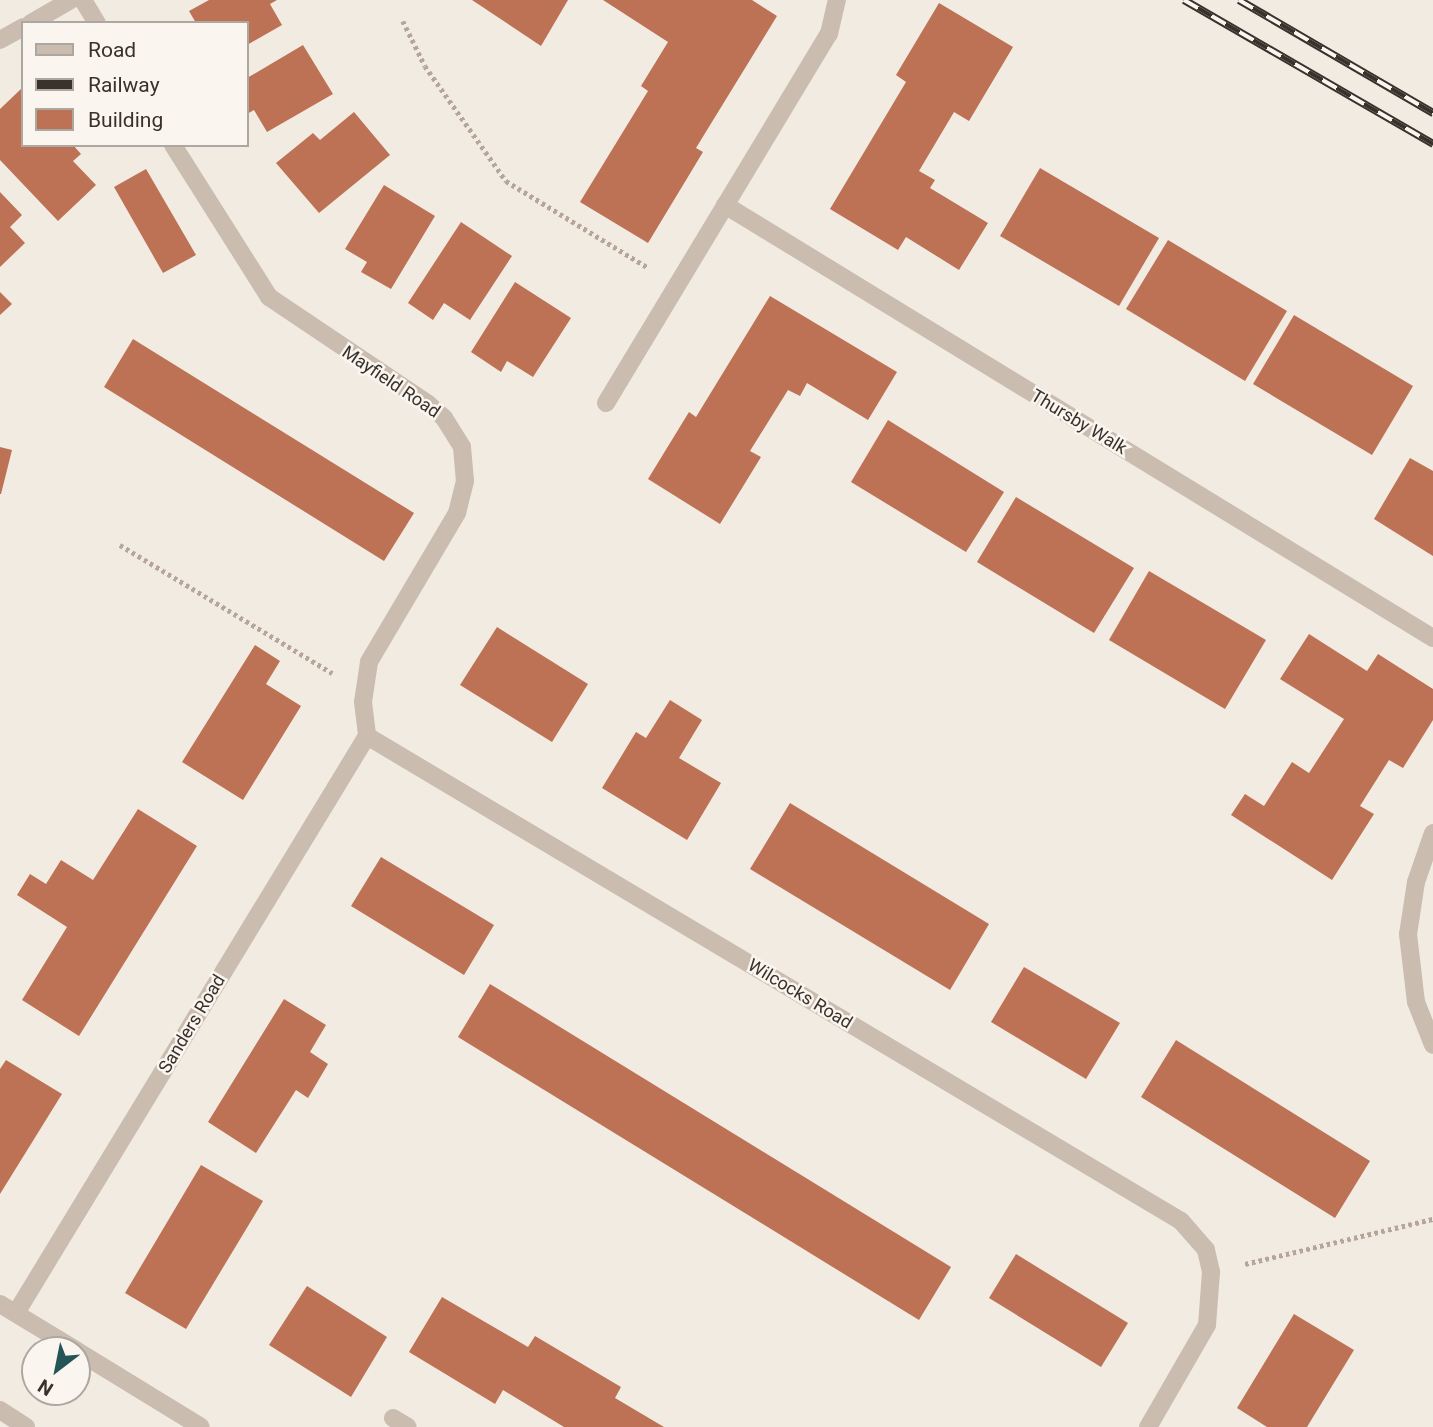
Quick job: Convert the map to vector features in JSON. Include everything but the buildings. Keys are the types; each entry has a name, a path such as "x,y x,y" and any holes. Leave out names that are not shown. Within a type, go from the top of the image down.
{"street":[{"path":"35,21 72,0"},
{"path":"83,0 96,21"},
{"path":"606,403 829,34 838,0"},
{"path":"0,40 21,28"},
{"name":"Mayfield Road","path":"174,147 269,297 428,404 444,418 462,447 465,481 457,513 374,651 364,692 367,736"},
{"name":"Thursby Walk","path":"725,205 1433,638"},
{"name":"Wilcocks Road","path":"367,736 1181,1222 1206,1250 1211,1272"},
{"name":"Sanders Road","path":"16,1313 367,736"},
{"path":"1433,833 1416,882 1408,934 1416,1002 1433,1045"},
{"path":"1147,1427 1200,1343 1207,1325 1211,1272"},
{"path":"0,1304 53,1336"},
{"path":"91,1359 201,1427"},
{"path":"0,1410 26,1427"}],"path":[{"path":"403,21 425,65 506,181 677,285"},
{"path":"120,545 364,692"},
{"path":"1211,1272 1433,1219"}],"railway":[{"path":"1184,0 1433,144"},
{"path":"1239,0 1433,113"}]}
